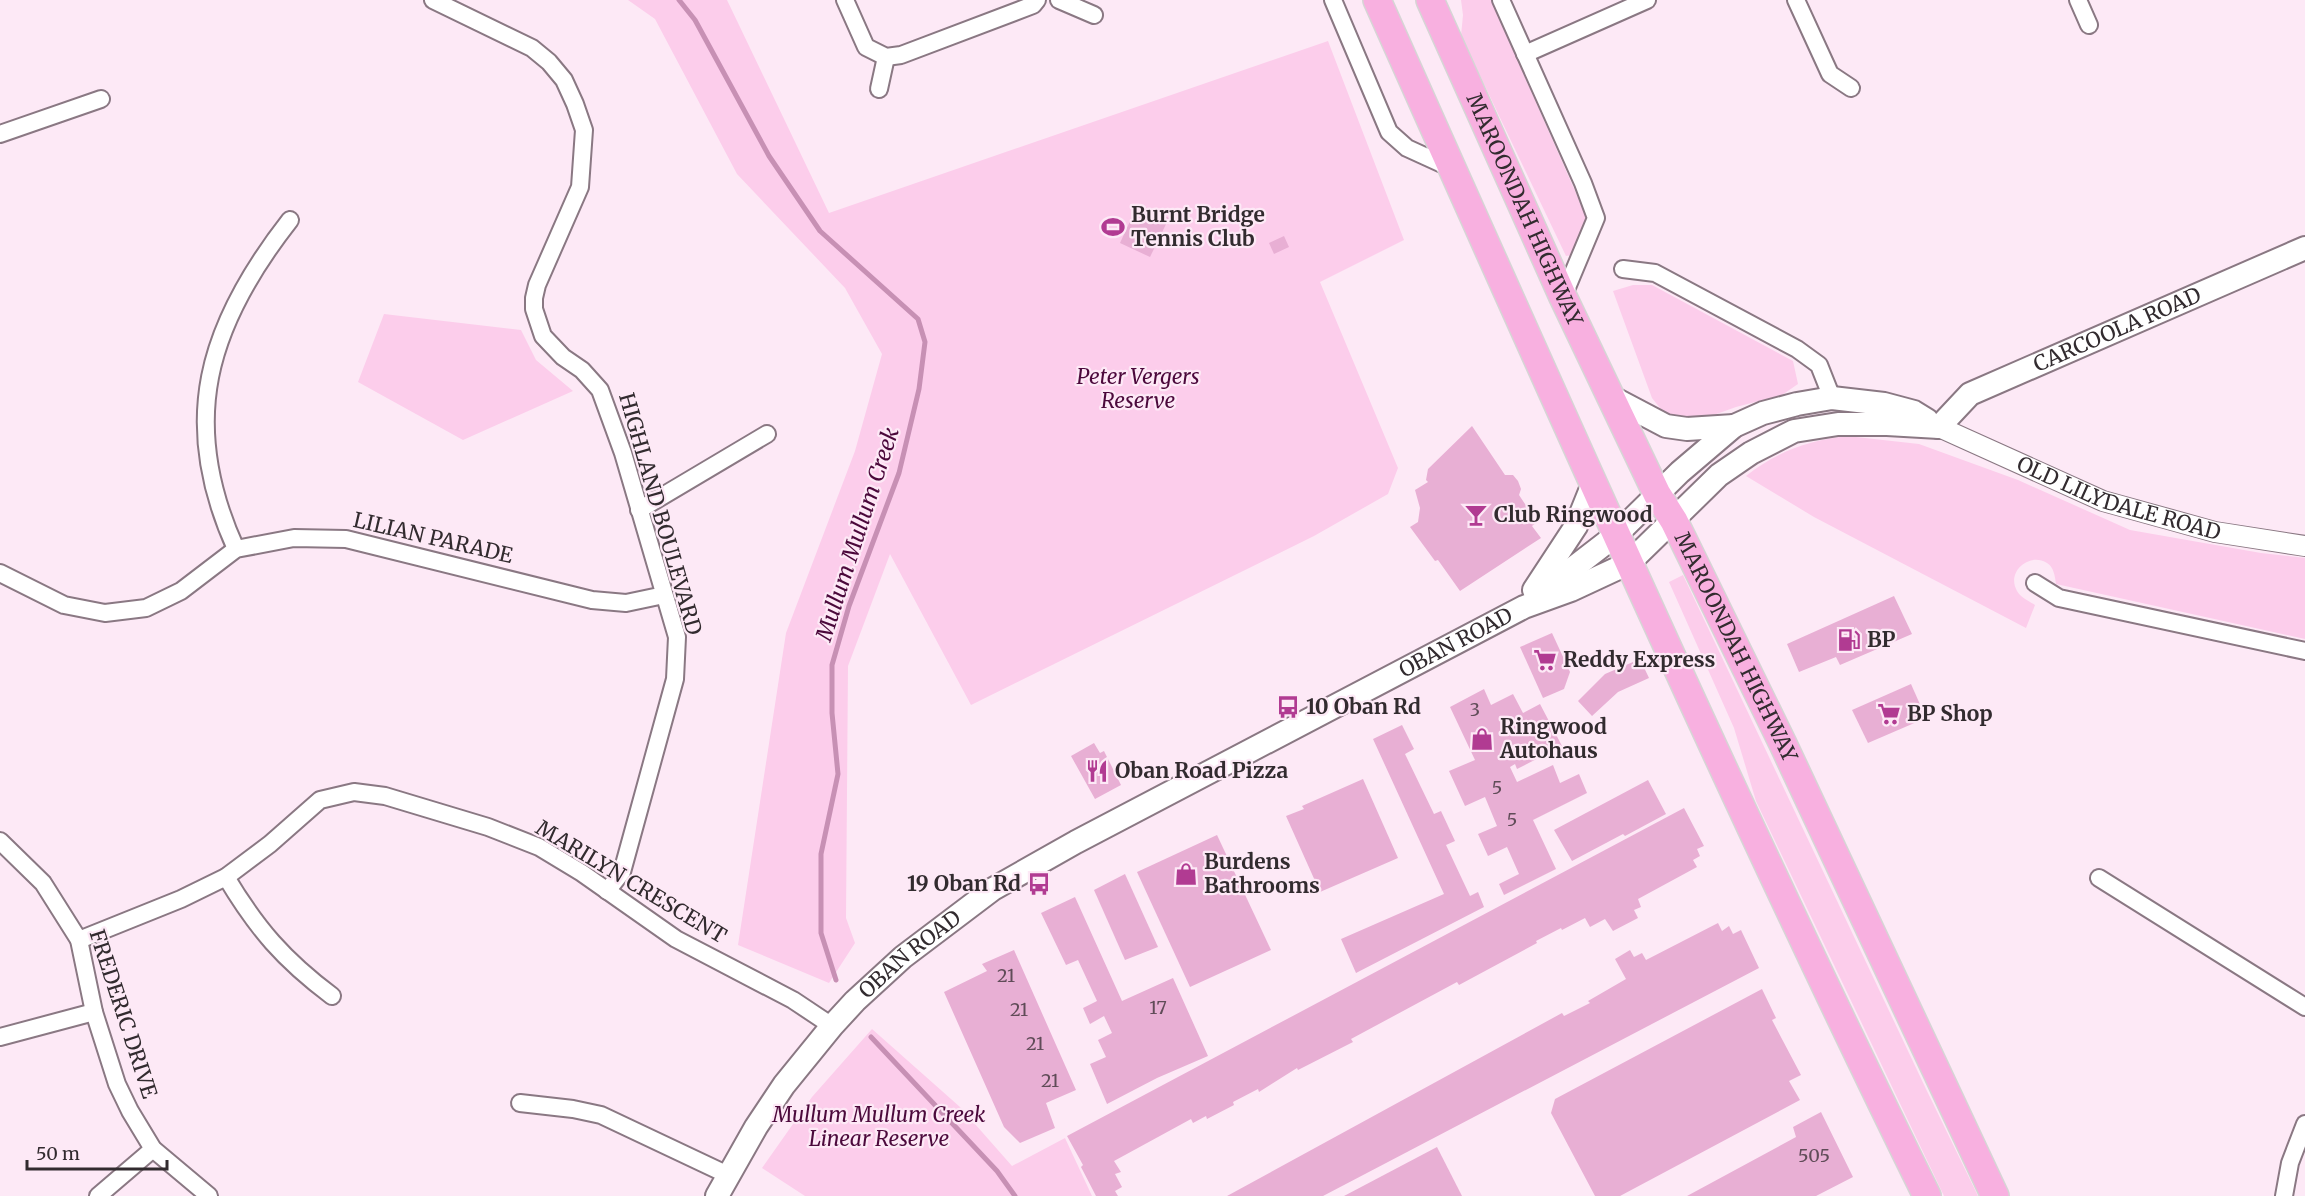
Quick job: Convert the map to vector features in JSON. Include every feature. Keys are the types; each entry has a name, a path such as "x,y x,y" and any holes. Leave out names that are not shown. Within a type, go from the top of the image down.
{"highway":[{"path":"1377,0 1616,535 1816,971 1927,1196"},
{"name":"MAROONDAH HIGHWAY","path":"1430,0 1563,297 1657,494 1674,520 1783,744 1995,1196"}],"main road":[{"name":"CARCOOLA ROAD","path":"1939,427 1970,394 2305,248"},
{"path":"1611,398 1666,426 1687,429 1734,426"},
{"path":"1832,398 1838,424"},
{"name":"OLD LILYDALE ROAD","path":"1657,494 1710,444 1734,426 1763,413 1797,404 1832,398 1884,404 1914,412 1939,427"},
{"name":"OLD LILYDALE ROAD","path":"1674,520 1719,475 1750,453 1794,431 1838,424 1939,427"},
{"path":"1524,607 1576,526 1593,484"},
{"name":"OBAN ROAD","path":"1524,607 1616,535 1657,494"},
{"name":"OBAN ROAD","path":"717,1196 784,1084 832,1026 855,1001 903,957 993,889 1086,836 1524,607 1571,590 1629,563 1674,520"}],"street":[{"name":"HIGHLAND BOULEVARD","path":"433,0 532,48 549,62 564,80 584,130 580,187 537,285 534,309 543,336 563,357 582,370 600,390 623,453 677,637 675,679 622,872 607,891"},
{"path":"845,0 866,47 886,57 901,55 1033,4 1037,0"},
{"path":"1059,0 1094,15"},
{"path":"1333,0 1389,132 1407,148 1453,170"},
{"path":"1501,0 1583,183 1596,218 1563,297"},
{"path":"1525,54 1647,0"},
{"path":"1796,0 1830,74 1851,88"},
{"path":"2078,0 2089,25"},
{"path":"879,89 886,57"},
{"path":"0,134 101,99"},
{"path":"236,549 223,520 213,488 206,421 208,383 225,324 239,293 263,254 290,220"},
{"path":"1623,269 1655,273 1797,349 1819,365 1832,398"},
{"name":"OLD LILYDALE ROAD","path":"1939,427 2103,501 2215,532 2305,546"},
{"path":"639,510 767,434"},
{"name":"LILIAN PARADE","path":"0,573 64,604 105,613 146,608 181,591 236,549 294,538 346,539 592,600 626,603 664,595"},
{"path":"2035,582 2059,598 2305,651"},
{"name":"MARILYN CRESCENT","path":"79,940 181,899 226,877 270,844 320,800 354,792 385,796 488,827 539,847 676,939 794,1000 832,1026"},
{"name":"FREDERIC DRIVE","path":"0,841 43,884 79,940 94,1012 117,1084 130,1111 153,1149 208,1196"},
{"path":"226,877 247,913 276,949 302,974 332,996"},
{"path":"2099,878 2305,1007"},
{"path":"0,1037 94,1012"},
{"path":"520,1103 573,1109 601,1115 728,1175"},
{"path":"2284,1196 2298,1164 2305,1124"},
{"path":"99,1196 153,1149"}],"green space":[{"name":"Peter Vergers Reserve","path":"628,0 727,0 829,213 1328,41 1404,240 1320,282 1398,468 1388,494 1314,536 971,705 890,554 848,666 846,918 855,943 829,983 738,945 786,633 855,451 882,354 845,288 737,174 655,19"},
{"path":"1461,0 1491,0 1586,216 1587,226 1572,255 1566,256 1461,36 1463,15"},
{"path":"1633,285 1652,285 1793,361 1798,384 1782,395 1711,416 1681,420 1664,413 1652,398 1613,291"},
{"path":"384,314 521,330 536,360 573,391 463,440 358,382"},
{"path":"1847,436 1919,444 2018,480 2130,530 2261,553 2305,558 2305,639 2056,584 2051,567 2040,560 2033,560 2021,566 2015,577 2014,584 2018,593 2035,605 2026,628 1814,517 1746,476 1769,460 1794,448"},
{"path":"1683,575 1978,1196 1944,1196 1756,801 1734,728 1669,582"},
{"name":"Mullum Mullum Creek Linear Reserve","path":"872,1029 960,1107 1012,1166 1065,1138 1092,1196 805,1196 762,1168 812,1097"}],"building":[{"name":"Burnt Bridge Tennis Club","path":"1138,204 1169,218 1150,257 1120,243"},
{"path":"1284,236 1289,247 1274,254 1269,243"},
{"name":"Club Ringwood","path":"1472,426 1505,475 1513,475 1518,481 1521,489 1519,495 1537,522 1532,526 1541,538 1460,591 1410,527 1418,522 1420,508 1415,490 1428,482 1426,480 1428,469"},
{"path":"1894,596 1912,634 1840,665 1836,657 1799,672 1787,644"},
{"name":"Reddy Express","path":"1552,633 1570,672 1564,689 1543,698 1520,647"},
{"path":"1640,659 1649,678 1618,692 1592,716 1578,701 1605,674"},
{"name":"BP Shop","path":"1911,684 1926,718 1868,743 1852,710"},
{"path":"1484,689 1491,705 1513,694 1523,713 1540,704 1562,746 1517,769 1515,764 1510,767 1517,782 1553,765 1560,783 1579,774 1587,793 1533,820 1556,869 1504,895 1499,884 1519,874 1507,847 1488,856 1478,834 1497,826 1485,797 1465,806 1449,771 1475,760 1450,707"},
{"path":"1402,725 1414,749 1405,754 1434,814 1441,811 1455,841 1446,845 1470,896 1478,892 1484,907 1356,973 1341,939 1444,894 1373,739"},
{"name":"Oban Road Pizza","path":"1094,743 1100,753 1104,751 1121,785 1095,799 1071,756"},
{"path":"1363,779 1398,858 1320,892 1286,816 1304,809 1302,806"},
{"path":"1648,780 1666,814 1572,861 1554,830"},
{"path":"1684,808 1704,846 1697,849 1700,856 1693,860 1697,867 1638,899 1641,907 1634,910 1638,918 1613,931 1605,919 1590,927 1585,918 1562,930 1561,928 1459,985 1457,982 1351,1039 1353,1042 1298,1070 1297,1068 1259,1092 1258,1089 1207,1119 1206,1116 1193,1123 1191,1119 1114,1161 1121,1172 1115,1174 1122,1187 1115,1191 1118,1196 1096,1196 1067,1136"},
{"path":"1217,835 1271,950 1190,987 1137,872"},
{"path":"1125,874 1158,947 1125,960 1094,890"},
{"path":"1075,897 1122,1001 1173,978 1208,1056 1157,1078 1107,1104 1090,1064 1106,1057 1098,1040 1112,1033 1104,1016 1090,1024 1083,1008 1097,1001 1078,960 1066,965 1041,913"},
{"path":"1718,923 1722,931 1729,926 1733,934 1741,930 1759,968 1323,1196 1227,1196 1562,1013 1564,1016 1590,1003 1588,1001 1626,979 1615,959 1630,950 1634,957 1642,953 1646,960"},
{"path":"1014,950 1076,1090 1046,1103 1055,1128 1020,1143 1004,1127 944,992 987,971 982,964"},
{"path":"1762,989 1776,1018 1772,1020 1801,1075 1789,1081 1800,1100 1620,1196 1595,1196 1551,1113 1555,1099"},
{"path":"1821,1112 1853,1177 1816,1196 1687,1196 1796,1137 1793,1127"},
{"path":"1437,1147 1462,1196 1344,1196"}],"waterway":[{"name":"Mullum Mullum Creek","path":"679,0 695,20 769,156 820,231 918,319 925,342 919,389 899,473 849,606 832,665 832,713 838,774 821,854 821,933 836,980"},
{"name":"Mullum Mullum Creek","path":"871,1037 997,1171 1015,1196"}],"place":[{"name":"Burnt Bridge Tennis Club","path":"1113,227"},
{"name":"Club Ringwood","path":"1476,515"},
{"name":"BP","path":"1849,640"},
{"name":"Reddy Express","path":"1545,660"},
{"name":"10 Oban Rd","path":"1288,707"},
{"name":"BP Shop","path":"1889,714"},
{"name":"Ringwood Autohaus","path":"1482,739"},
{"name":"Oban Road Pizza","path":"1097,771"},
{"name":"Burdens Bathrooms","path":"1186,874"},
{"name":"19 Oban Rd","path":"1039,884"}]}
